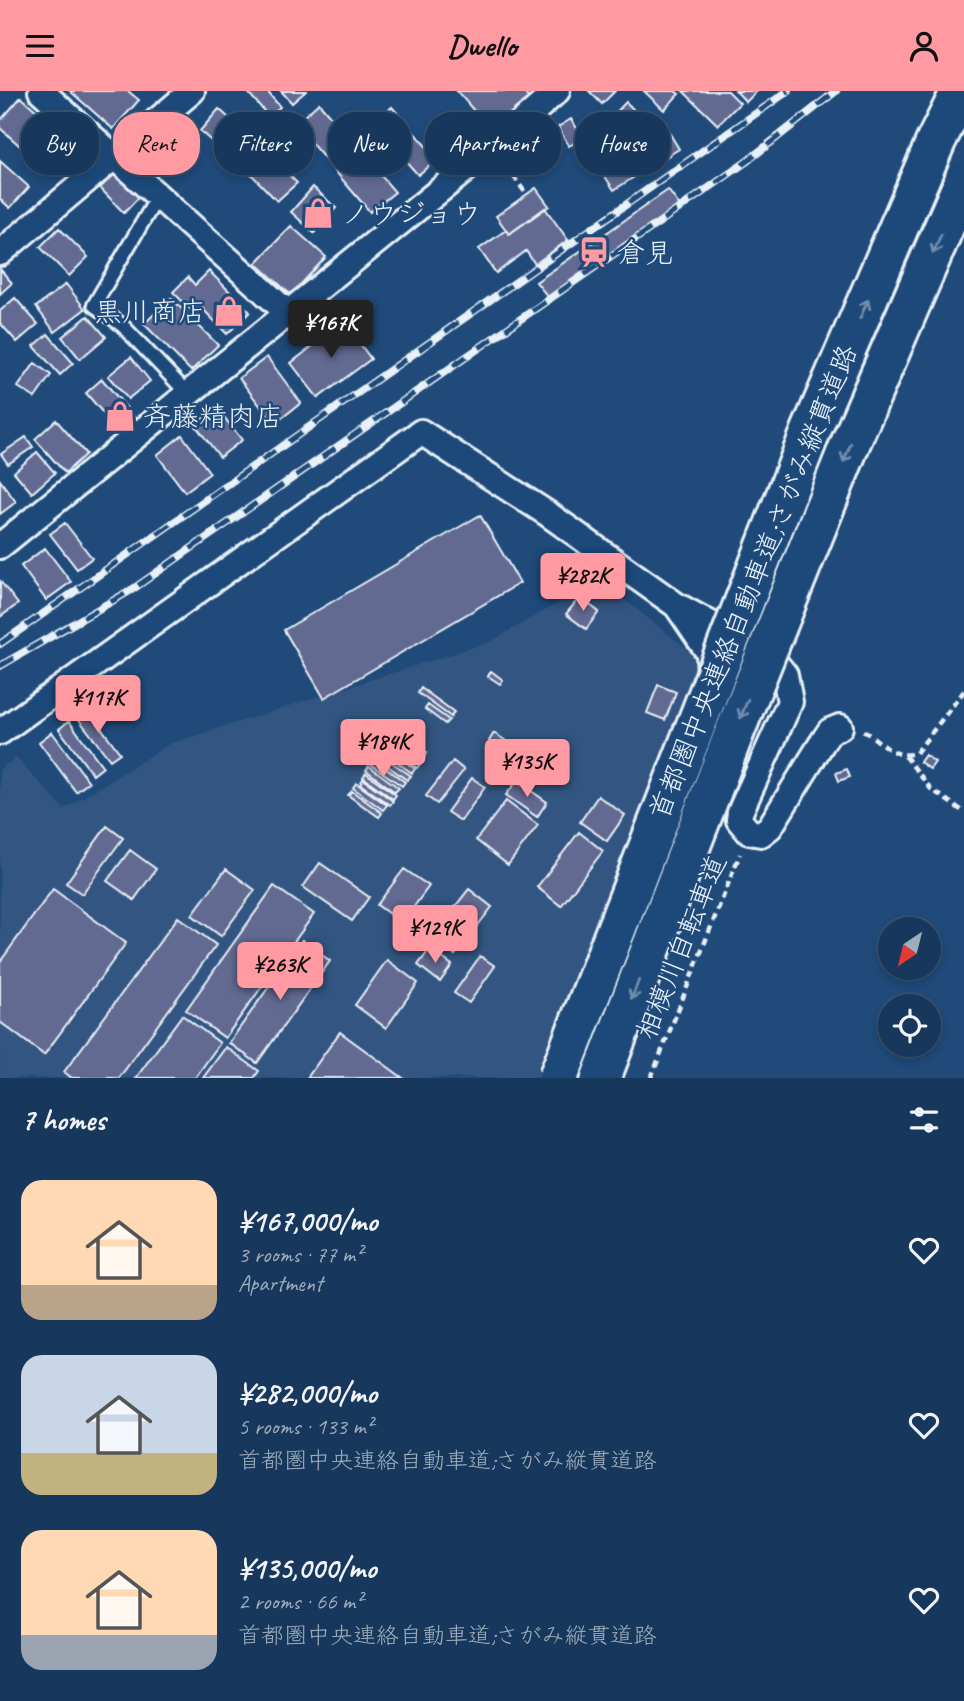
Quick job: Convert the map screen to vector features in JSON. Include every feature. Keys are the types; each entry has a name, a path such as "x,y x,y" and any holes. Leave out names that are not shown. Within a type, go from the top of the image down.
{"highway":[{"name":"首都圏中央連絡自動車道;さがみ縦貫道路","path":"558,1078 811,431 936,141 961,91"},
{"name":"首都圏中央連絡自動車道;さがみ縦貫道路","path":"601,1078 733,736 850,444 964,181"}],"street":[{"path":"41,91 113,154"},
{"path":"168,112 192,91"},
{"path":"0,546 558,91"},
{"path":"0,253 113,159"},
{"path":"136,175 288,313"},
{"path":"0,732 421,432 548,514 676,605 770,656 785,675 790,702 740,812 739,820 749,832 761,834 770,827 830,731 840,727"},
{"path":"572,1078 697,769 710,724 709,653 676,605"}],"lane":[{"path":"159,196 94,305 122,325 188,394"}],"path":[{"path":"512,175 527,195"},
{"path":"905,756 916,753 964,691"},
{"path":"840,727 852,726 867,733 893,752 905,756 931,789 964,812"},
{"name":"相模川自転車道","path":"651,1078 749,832"}],"shaded area":[{"path":"599,580 703,661 546,1078 0,1078 0,769 16,757 64,809 169,744 489,642"}],"building":[{"path":"70,91 128,91 139,100 128,112 113,112 113,129 99,117 99,112 94,112"},
{"path":"247,91 267,91 280,107 274,112 265,112"},
{"path":"281,91 306,91 292,103"},
{"path":"457,91 523,91 530,100 516,112 475,112"},
{"path":"589,91 615,91 602,104"},
{"path":"644,91 675,91 679,94 664,110"},
{"path":"683,91 728,91 740,103 718,125"},
{"path":"736,91 757,91 746,102"},
{"path":"21,97 38,112 21,112 21,147 0,128 0,121"},
{"path":"626,102 636,112 617,112"},
{"path":"319,103 328,114 328,163 314,146 314,112 309,112"},
{"path":"214,115 214,144 200,131"},
{"path":"571,119 575,125 575,143 569,146 561,132 561,125"},
{"path":"411,129 425,145 425,169 418,175 411,167"},
{"path":"670,134 679,149 670,155"},
{"path":"0,161 29,187 10,208 0,199"},
{"path":"113,175 119,175 140,196 124,213 100,188"},
{"path":"252,175 289,175 297,183 277,201"},
{"path":"338,175 380,175 395,192 370,212"},
{"path":"604,175 637,175 614,190"},
{"path":"313,187 336,208 314,233 291,212"},
{"path":"536,188 549,206 509,234 496,216"},
{"path":"668,190 680,206 548,297 536,282"},
{"path":"545,208 568,240 535,264 526,251 496,273 479,249 506,230 509,234"},
{"path":"291,226 326,257 291,295 256,263"},
{"path":"59,228 88,257 69,276 40,247"},
{"path":"0,269 12,283 0,294"},
{"path":"209,271 250,312 227,334 202,308 195,314 173,292 188,277 195,285"},
{"path":"66,284 85,309 55,332 36,307"},
{"path":"15,298 38,324 17,342 0,323 0,311"},
{"path":"171,298 218,345 191,371 144,324"},
{"path":"88,316 106,337 80,359 62,337"},
{"path":"344,322 371,359 318,398 291,363"},
{"path":"48,334 73,363 60,375 34,346"},
{"path":"131,357 150,381 128,399 108,376"},
{"path":"267,357 301,403 274,424 239,378"},
{"path":"35,363 51,375 35,398 18,387"},
{"path":"102,379 135,418 119,432 86,393"},
{"path":"217,408 242,440 220,457 195,425"},
{"path":"56,420 86,454 65,473 35,439"},
{"path":"182,435 210,473 185,492 157,455"},
{"path":"26,437 33,447 8,464 1,454"},
{"path":"37,452 55,473 32,493 14,472"},
{"path":"0,480 16,502 0,514"},
{"path":"480,515 520,583 324,698 284,630"},
{"path":"65,523 92,558 77,569 50,534"},
{"path":"45,548 71,582 46,600 21,566"},
{"path":"0,581 18,604 0,617"},
{"path":"580,597 599,612 586,629 566,614"},
{"path":"491,671 503,680 500,684 488,676"},
{"path":"658,685 676,692 665,720 647,713"},
{"path":"421,688 454,712 451,717 418,693"},
{"path":"428,705 449,720 445,724 425,709"},
{"path":"87,709 120,753 110,760 77,717"},
{"path":"69,721 103,767 93,775 59,729"},
{"path":"52,732 89,782 76,792 39,742"},
{"path":"494,733 517,748 512,756 489,741"},
{"path":"410,741 427,753 424,757 408,744"},
{"path":"390,742 420,764 417,768 387,747"},
{"path":"385,747 415,769 412,773 382,751"},
{"path":"380,754 411,776 407,780 377,758"},
{"path":"925,755 935,762 930,769 920,762"},
{"path":"375,760 405,782 402,786 372,765"},
{"path":"453,761 464,770 437,804 426,796"},
{"path":"369,766 399,788 395,792 366,770"},
{"path":"847,769 850,777 839,781 836,773"},
{"path":"366,773 396,795 393,799 363,777"},
{"path":"472,778 485,787 461,821 447,812"},
{"path":"363,779 393,801 390,805 360,784"},
{"path":"517,781 547,802 537,817 506,795"},
{"path":"356,783 387,805 383,810 353,788"},
{"path":"352,791 382,813 379,817 348,795"},
{"path":"598,796 625,815 607,841 580,822"},
{"path":"506,801 538,825 508,865 476,840"},
{"path":"107,826 123,838 82,894 66,883"},
{"path":"579,832 603,851 561,906 537,887"},
{"path":"130,850 156,869 134,900 107,881"},
{"path":"320,863 369,897 352,921 303,887"},
{"path":"226,869 255,890 221,936 192,915"},
{"path":"404,869 429,886 402,923 377,905"},
{"path":"274,886 314,914 225,1038 186,1010"},
{"path":"53,889 126,943 44,1055 0,1022 0,962"},
{"path":"469,889 492,907 455,955 432,936"},
{"path":"178,917 216,945 119,1078 72,1078 64,1072"},
{"path":"302,940 330,961 257,1063 229,1043"},
{"path":"430,949 452,965 440,982 418,965"},
{"path":"480,956 495,966 469,1003 454,993"},
{"path":"387,960 418,983 386,1028 355,1005"},
{"path":"182,1015 220,1043 195,1078 136,1078"},
{"path":"340,1032 403,1078 307,1078"},
{"path":"226,1047 259,1071 254,1078 203,1078"}],"railway":[{"path":"0,644 788,91"},
{"path":"0,666 133,589 746,162 836,91"}],"place":[{"name":"ノウジョウ","path":"318,213"},
{"name":"倉見","path":"594,252"},
{"name":"黒川商店","path":"229,311"},
{"name":"斉藤精肉店","path":"120,416"}]}
